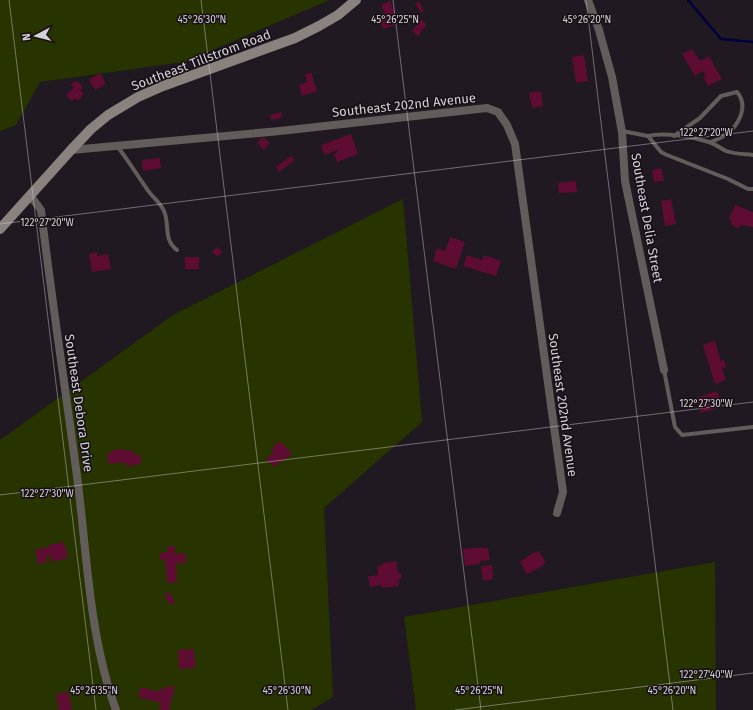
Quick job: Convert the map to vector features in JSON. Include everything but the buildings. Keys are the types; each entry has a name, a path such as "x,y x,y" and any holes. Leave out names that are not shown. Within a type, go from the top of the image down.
{"main road":[{"name":"Southeast Tillstrom Road","path":"0,229 71,150 91,129 108,115 138,97 163,86 295,38 338,15 356,0"}],"street":[{"name":"Southeast Delia Street","path":"588,0 599,30 612,77 621,131 625,181 664,370"},
{"name":"Southeast 202nd Avenue","path":"71,150 333,125 487,108 498,112 507,125 515,144 563,492 557,513"},
{"name":"Southeast Debora Drive","path":"30,195 41,210 78,484 93,610 105,676 116,710"}],"lane":[{"path":"674,136 700,118 721,96 737,92 742,98 743,108 738,120 725,136 711,142"},
{"path":"621,131 648,136 655,134 696,138 711,142 726,151 753,155"},
{"path":"648,136 661,152 753,190"},
{"path":"117,146 148,191 161,205 167,221 168,240 177,250"},
{"path":"664,370 675,427 682,435 753,427"}],"green space":[{"path":"0,0 330,0 184,62 40,82 16,125 0,131"},
{"path":"403,199 422,422 324,508 333,697 311,710 0,710 0,440 173,315"},
{"path":"715,562 716,710 416,710 404,617"}],"waterway":[{"path":"688,0 721,39 753,42"}]}
